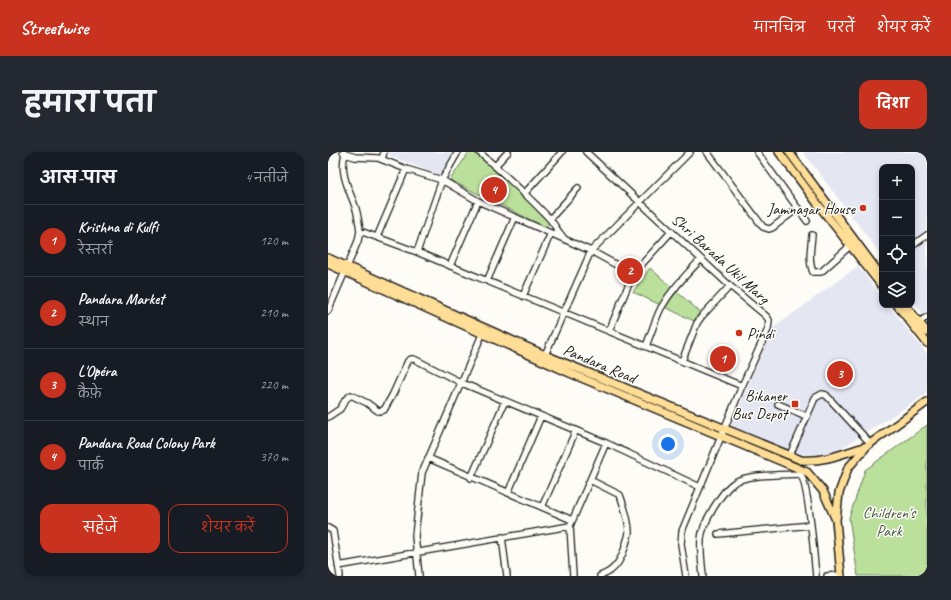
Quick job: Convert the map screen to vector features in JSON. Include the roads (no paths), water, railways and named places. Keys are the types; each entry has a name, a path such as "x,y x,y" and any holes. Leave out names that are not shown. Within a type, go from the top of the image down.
{"main road":[{"path":"779,152 879,282"},
{"path":"789,152 879,269"},
{"name":"Pandara Road","path":"328,258 346,270"},
{"name":"Pandara Road","path":"328,264 346,270 484,331 572,374 723,433 801,460 814,461 826,459 868,445"},
{"path":"899,308 927,343"},
{"path":"907,308 927,332"},
{"name":"Pandara Road","path":"484,331 546,355 723,433 807,472 823,491 836,520"},
{"path":"841,575 836,520 839,493 848,468 868,445 926,402"}],"street":[{"path":"382,159 384,152"},
{"path":"417,252 442,180 458,152"},
{"path":"479,152 550,219 558,232 566,240"},
{"path":"495,166 508,152"},
{"path":"524,194 562,152"},
{"path":"546,355 591,251 690,152"},
{"path":"707,152 763,227 769,229 772,228 798,208"},
{"path":"757,152 807,220"},
{"path":"328,311 358,241 360,231 356,208 344,177 344,153 355,157 374,157 382,159 406,169 442,180 478,201 591,251 633,274"},
{"name":"Shri Barada Ukil Marg","path":"591,153 671,232 769,320 768,329 742,386 682,531 681,539 686,576"},
{"path":"377,237 406,169"},
{"path":"550,219 578,188"},
{"path":"450,266 478,201"},
{"path":"554,214 558,232"},
{"path":"487,281 515,217"},
{"path":"360,231 417,252 742,386"},
{"path":"609,331 633,274 671,232"},
{"path":"523,296 551,233"},
{"path":"812,235 810,256 811,268 813,272 821,272 850,246"},
{"path":"915,244 927,235"},
{"path":"646,346 665,301 676,285 701,259"},
{"path":"682,361 697,323 730,286"},
{"path":"919,322 927,316"},
{"path":"419,576 416,536 422,473 484,331"},
{"path":"328,417 340,409 346,399 351,396 367,403 378,411 384,410 411,359 417,360 462,383 606,443 700,487"},
{"path":"790,455 816,396 825,395 868,445"},
{"path":"471,478 504,401"},
{"path":"778,404 806,416"},
{"path":"508,493 542,416"},
{"path":"542,507 576,430"},
{"path":"573,576 571,523 606,443"},
{"path":"428,458 471,478 542,507 571,523"},
{"path":"703,576 701,539 703,530 724,493 736,482 751,477 800,474 803,477 811,525 816,576"},
{"path":"590,480 620,496 626,510 629,532 622,557 616,566 606,574 600,576"},
{"path":"338,566 502,537 571,523"},
{"path":"718,534 811,525"},
{"path":"328,528 333,531 340,576"},
{"path":"502,537 507,576"},
{"path":"827,576 841,575"}],"place":[{"name":"Pandara Road Colony Park","path":"494,190"},
{"name":"Jamnagar House","path":"863,208"},
{"name":"Pandara Market","path":"630,271"},
{"name":"Pindi","path":"739,333"},
{"name":"Krishna di Kulfi","path":"723,359"},
{"name":"L'Opéra","path":"840,374"},
{"name":"Bikaner Bus Depot","path":"795,404"}],"park label":[{"name":"Children's Park","path":"889,521"}]}
